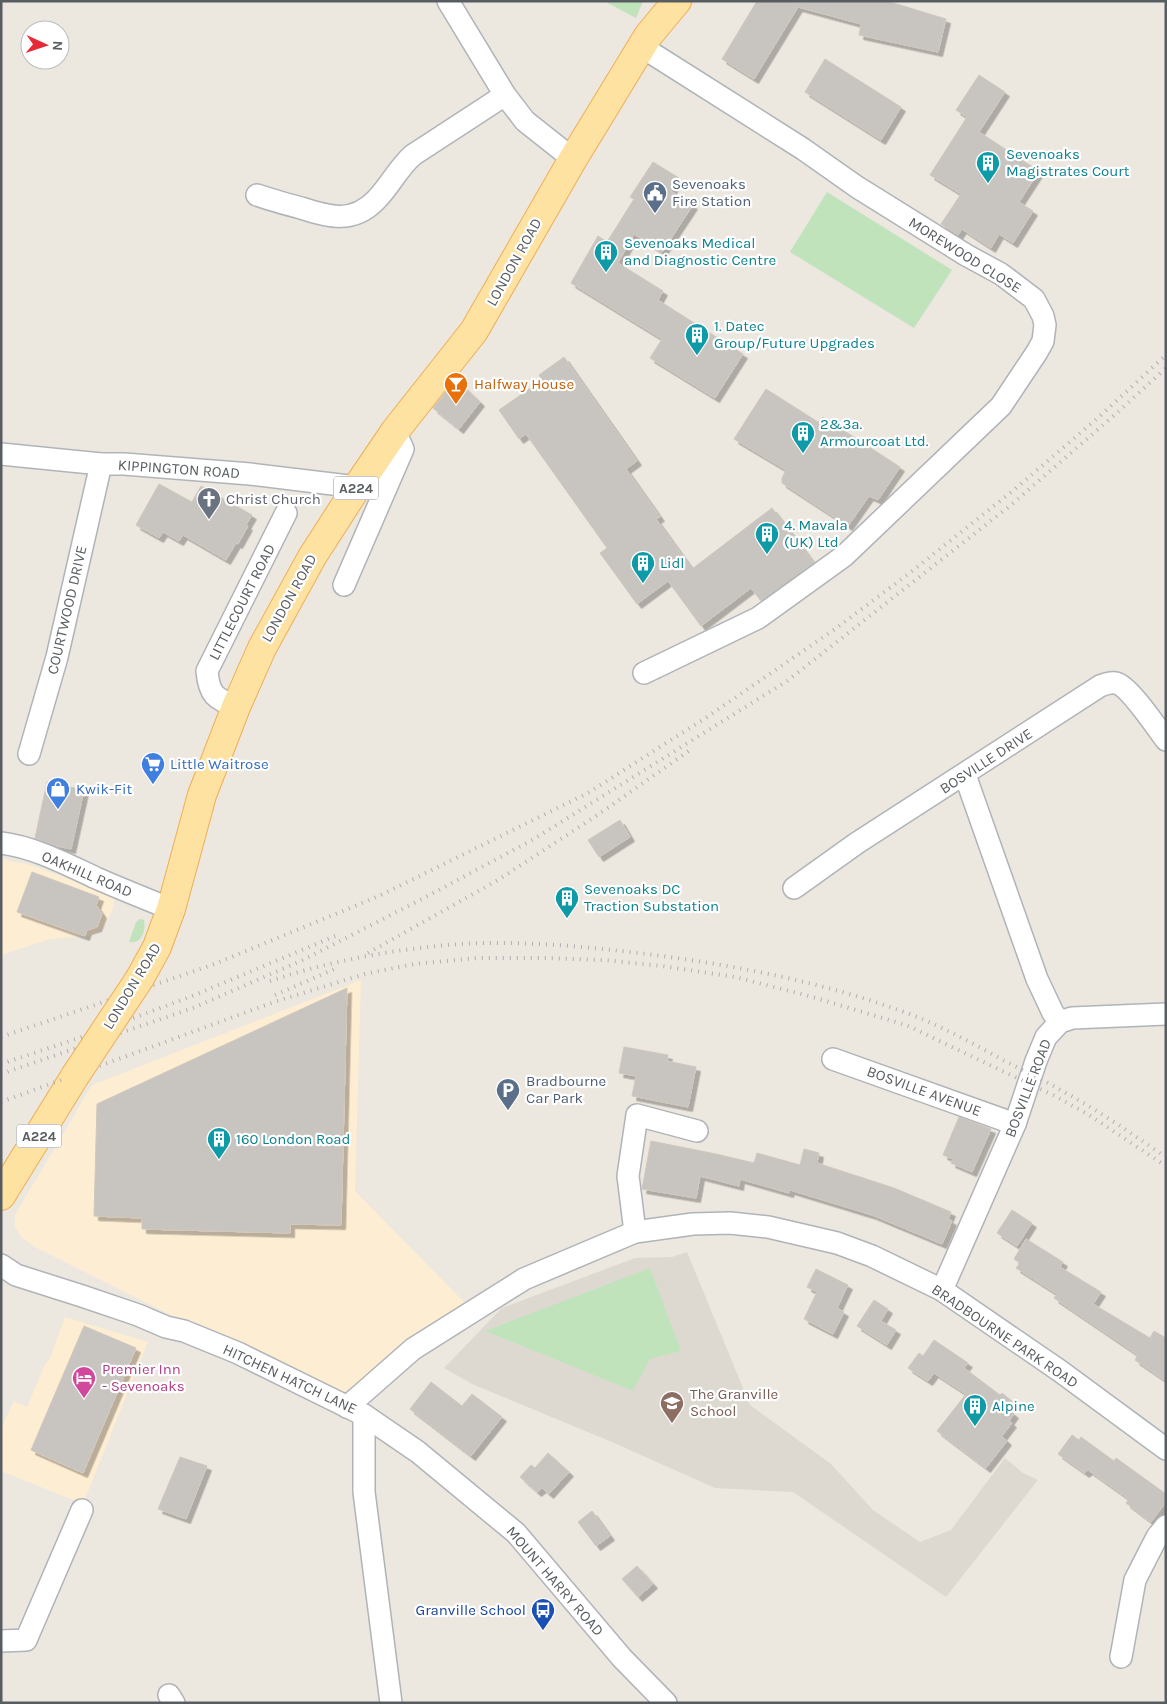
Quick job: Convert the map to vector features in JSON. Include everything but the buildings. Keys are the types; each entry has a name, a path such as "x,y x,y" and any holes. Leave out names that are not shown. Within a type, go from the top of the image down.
{"main road":[{"name":"LONDON ROAD","path":"645,42 657,1"},
{"name":"LONDON ROAD","path":"1,1196 140,978 157,947 171,909 202,795 236,707 262,648 312,557 395,431 474,332 573,159 645,42 677,1"}],"street":[{"path":"448,1 505,95 525,121 573,159"},
{"name":"MOREWOOD CLOSE","path":"644,673 758,618 844,556 1001,406 1043,341 1045,325 1040,307 1034,299 1001,274 966,255 857,187 645,42"},
{"path":"256,195 330,217 352,215 364,210 376,200 405,162 413,155 505,95"},
{"path":"344,585 403,449 395,431"},
{"name":"KIPPINGTON ROAD","path":"1,454 101,464 124,464 250,474 357,487"},
{"name":"COURTWOOD DRIVE","path":"29,754 57,657 101,464"},
{"name":"LITTLECOURT ROAD","path":"236,707 217,699 208,687 207,671 286,514"},
{"name":"BOSVILLE DRIVE","path":"794,888 857,843 1100,686 1117,683 1124,686 1166,740"},
{"name":"BOSVILLE ROAD","path":"942,1290 1015,1124 1046,1037 1060,1022 1052,1012 1037,979 965,775"},
{"name":"OAKHILL ROAD","path":"1,843 13,844 52,858 171,909"},
{"path":"1060,1022 1072,1018 1092,1016 1166,1014"},
{"name":"BOSVILLE AVENUE","path":"833,1059 1015,1124"},
{"path":"636,1232 628,1176 637,1115 697,1131"},
{"name":"BRADBOURNE PARK ROAD","path":"356,1411 413,1349 524,1280 636,1232 693,1224 730,1222 768,1227 837,1243 872,1256 942,1290 1060,1371 1166,1449"},
{"name":"HITCHEN HATCH LANE","path":"1,1265 16,1275 101,1302 211,1342 266,1366 356,1411 364,1492 391,1703"},
{"name":"MOUNT HARRY ROAD","path":"356,1411 418,1452 516,1534 622,1658 666,1703"},
{"path":"1,1641 26,1640 82,1510"},
{"path":"1121,1657 1135,1580 1157,1536 1166,1526"}],"shaded area":[{"path":"1,859 31,865 110,894 114,899 113,909 106,924 98,932 87,936 51,939 1,955"},
{"path":"361,980 355,1191 467,1305 336,1398 35,1247 21,1237 15,1227 15,1215 92,1085"},
{"name":"The Granville School","path":"687,1252 750,1405 831,1464 873,1510 920,1542 951,1530 1005,1458 1023,1473 1038,1480 946,1597 793,1492 715,1488 612,1442 472,1384 444,1368 502,1308 635,1258 672,1257"},
{"path":"65,1317 148,1342 83,1504 1,1471 1,1428 14,1401 27,1407 45,1364 50,1358"}],"green space":[{"path":"604,1 643,1 636,18"},
{"path":"827,192 952,270 914,328 790,252"},
{"path":"140,919 144,920 144,932 137,941 129,942 136,922"},
{"path":"650,1268 681,1351 650,1359 633,1391 485,1331"}],"railway":[{"path":"1,1037 212,965 379,896 588,793 707,717 835,629 911,572 1015,489 1100,416 1166,355"},
{"path":"1,1074 193,1008 303,960 534,839 787,681 1011,505 1166,368"},
{"path":"368,953 498,880 596,816 693,748"},
{"path":"1,1064 85,1036 190,997 340,934"},
{"path":"270,981 328,964 388,952 476,943 573,946 621,951 769,974 842,992 912,1015 935,1025 1077,1099 1115,1122 1164,1156"},
{"path":"1,1102 277,1001 365,974 414,964 478,958 604,960 662,966 735,977 809,996 906,1025 1057,1097 1089,1115 1166,1166"},
{"path":"275,995 339,967"}],"place":[{"name":"Sevenoaks Magistrates Court","path":"988,184"},
{"name":"Sevenoaks Fire Station","path":"655,214"},
{"name":"Sevenoaks Medical and Diagnostic Centre","path":"606,273"},
{"name":"1. Datec Group/Future Upgrades","path":"697,356"},
{"name":"Halfway House","path":"456,405"},
{"name":"2&3a. Armourcoat Ltd.","path":"803,454"},
{"name":"Christ Church","path":"209,520"},
{"name":"4. Mavala (UK) Ltd","path":"767,555"},
{"name":"Lidl","path":"643,584"},
{"name":"Little Waitrose","path":"153,785"},
{"name":"Kwik-Fit","path":"58,810"},
{"name":"Sevenoaks DC Traction Substation","path":"567,919"},
{"name":"Bradbourne Car Park","path":"508,1111"},
{"name":"160 London Road","path":"219,1160"},
{"name":"Premier Inn - Sevenoaks","path":"84,1399"},
{"name":"The Granville School","path":"672,1424"},
{"name":"Alpine","path":"975,1427"},
{"name":"Granville School","path":"543,1631"}]}
